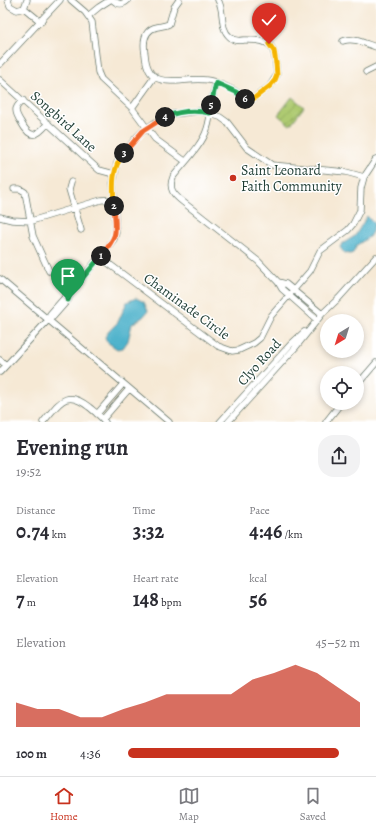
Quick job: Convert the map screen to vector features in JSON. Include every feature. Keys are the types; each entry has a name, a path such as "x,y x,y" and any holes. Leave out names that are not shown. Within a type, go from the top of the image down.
{"street":[{"path":"8,0 10,6 14,10 24,8 27,0"},
{"path":"0,64 60,0"},
{"path":"71,0 88,16 92,26 99,75 104,82 132,108 155,139 185,161"},
{"path":"88,16 99,7 112,0 120,4 128,0"},
{"path":"179,0 174,7 169,24 152,28 145,36 144,43 146,62 149,70 155,76 167,82 207,80 236,92 245,100 250,101 270,86 277,75 274,51 269,44 260,40 236,40 227,34 224,27 222,8 218,0"},
{"path":"24,8 41,22"},
{"path":"343,41 355,40 376,47"},
{"path":"366,72 376,67"},
{"path":"132,108 155,76"},
{"name":"Songbird Lane","path":"0,80 99,170 114,174"},
{"path":"216,83 208,128 204,137 173,177 171,188 176,197 253,257 278,282 282,289 291,293 322,314"},
{"path":"23,100 17,107 16,112 27,132 31,134 38,133 48,123"},
{"path":"0,372 50,319 50,314 65,296 71,292 112,243 116,233 113,183 117,164 122,155 135,139 156,122 173,114 195,111 210,113 227,122 247,148 272,165 346,172 364,177"},
{"name":"Chaminade Circle","path":"100,257 213,343 224,349 232,351 246,348 260,338 271,316 310,271 320,251 348,230 353,224 360,210 361,188 364,177 376,159"},
{"path":"71,182 69,189 82,230"},
{"path":"14,188 25,192 33,236 49,271"},
{"path":"0,218 31,221 101,200 114,199"},
{"name":"Clyo Road","path":"322,314 375,260"},
{"path":"0,279 50,319 123,384 169,422"},
{"path":"291,293 317,320"},
{"name":"Clyo Road","path":"228,422 295,348 320,316"},
{"name":"Clyo Road","path":"220,422 291,344 317,320"},
{"path":"0,360 6,365"},
{"path":"364,377 376,363"},
{"path":"97,414 123,384"},
{"path":"42,422 59,404 70,398 82,401 104,420 129,389"},
{"path":"326,422 335,410"}],"green space":[{"path":"292,97 304,107 290,125 278,115"}],"water":[{"path":"367,216 374,223 369,237 357,245 353,253 344,253 340,247 342,244 355,236"},
{"path":"136,298 144,302 148,311 143,317 132,324 128,341 123,348 117,349 107,342 105,337 118,322 127,302"}],"place":[{"name":"Saint Leonard Faith Community","path":"233,178"}],"route":[{"path":"68,300 71,292 114,239 116,233 113,183 117,164 122,155 143,131 164,118 173,114 190,111 210,113 216,83 236,92 245,100 250,101 253,99 270,86 277,75 274,51 269,44"}]}
